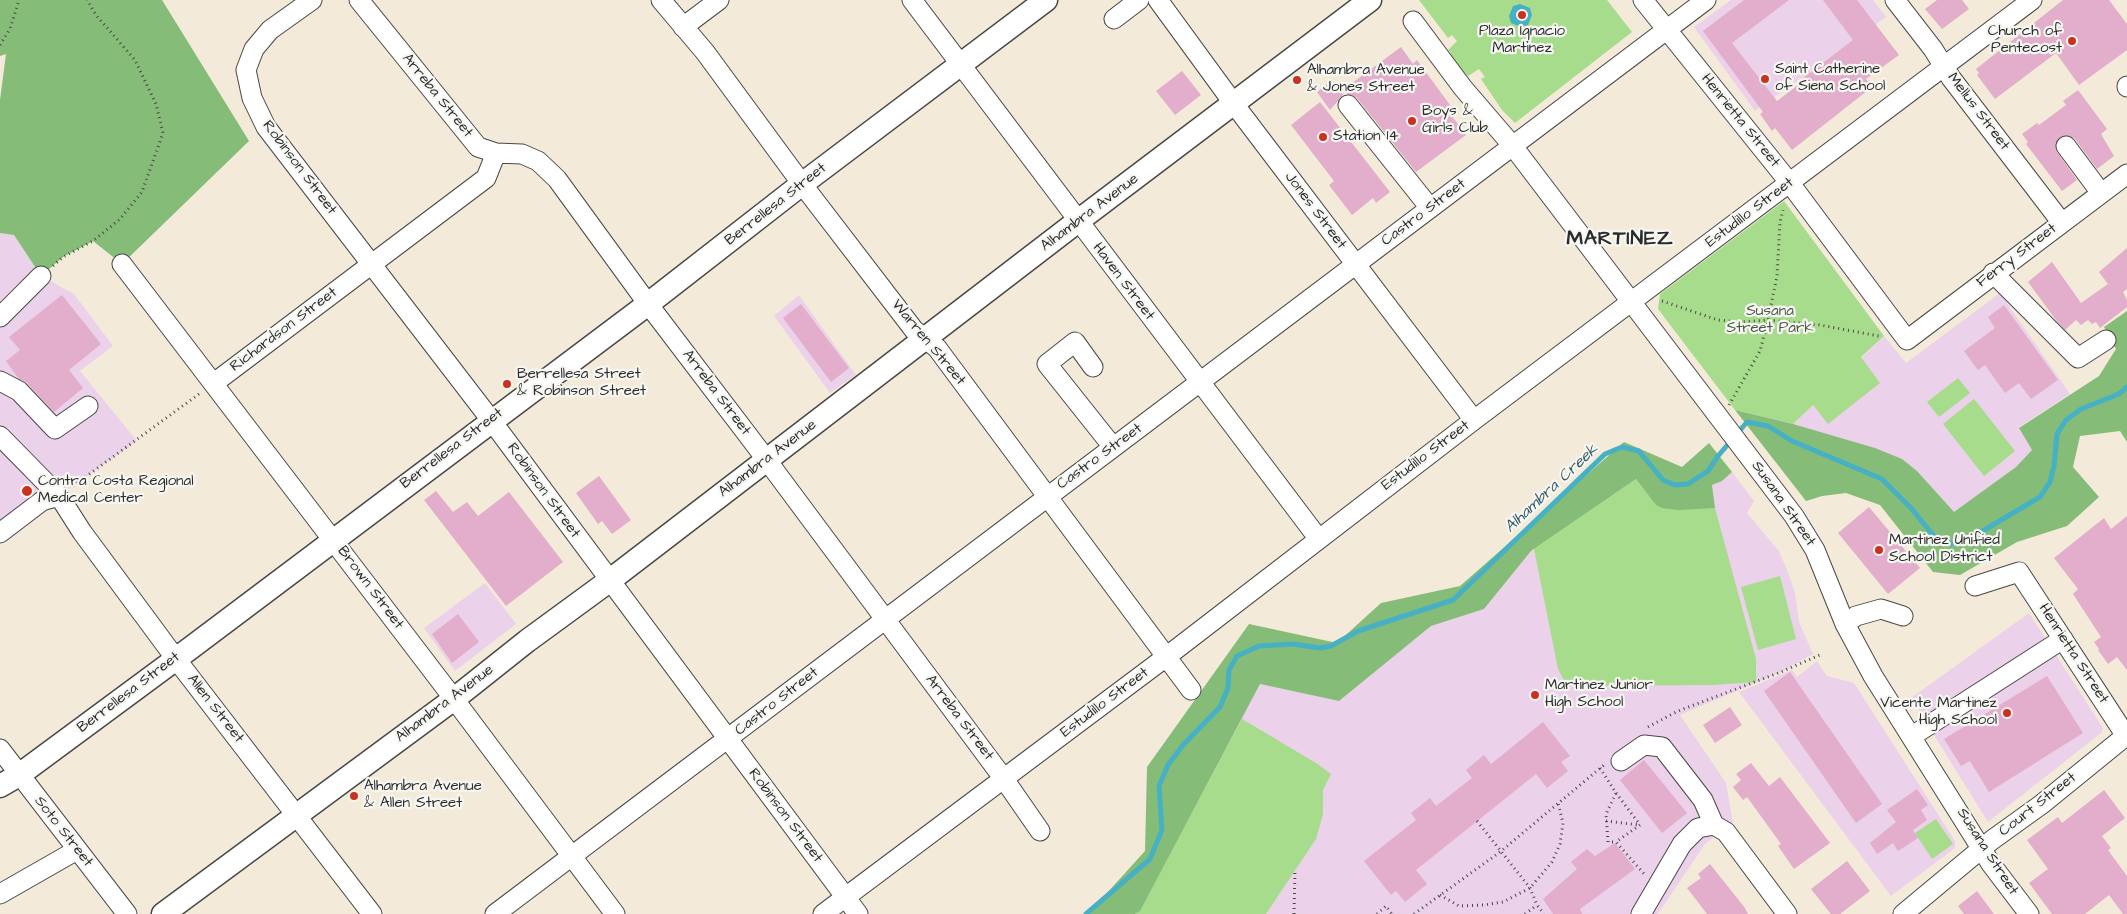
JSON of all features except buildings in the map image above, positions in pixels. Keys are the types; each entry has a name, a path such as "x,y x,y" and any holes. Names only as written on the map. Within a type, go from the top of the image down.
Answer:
{"main road":[{"name":"Berrellesa Street","path":"0,786 19,775 648,304 802,184 1046,0"},
{"name":"Alhambra Avenue","path":"163,914 610,581 766,459 1370,0"}],"street":[{"name":"Robinson Street","path":"312,0 270,30 254,48 246,70 252,98 266,126 491,420 858,914"},
{"name":"Arreba Street","path":"359,0 478,147 496,152 522,154 538,161 557,180 1004,779 1040,831"},
{"name":"Warren Street","path":"661,0 705,52 802,184 914,330 937,348 1191,690"},
{"path":"683,27 719,0"},
{"name":"Haven Street","path":"912,0 1318,538"},
{"path":"1114,19 1139,0"},
{"name":"Jones Street","path":"1158,0 1234,104 1474,420"},
{"name":"Henrietta Street","path":"1643,0 1789,182 1907,340"},
{"name":"Castro Street","path":"495,914 1706,0"},
{"name":"Mellus Street","path":"1895,0 1944,66 1950,78 2062,222"},
{"name":"Estudillo Street","path":"823,914 1166,657 1318,538 2032,0"},
{"name":"Susana Street","path":"1413,21 1463,88 1512,145 1632,303 1725,413 1739,444 1794,516 1815,550 1845,624 1874,676 1995,870 2029,914"},
{"path":"1348,105 1430,208"},
{"path":"2066,146 2101,193"},
{"name":"Richardson Street","path":"214,383 486,178 496,152"},
{"name":"Ferry Street","path":"1907,340 1993,273 2127,174"},
{"name":"Brown Street","path":"122,264 454,699 615,914"},
{"path":"1993,273 2078,358 2106,340"},
{"path":"0,316 41,276"},
{"path":"1093,367 1075,342 1047,364 1113,447"},
{"path":"0,381 19,391 55,428 88,406"},
{"name":"Allen Street","path":"0,436 59,496 82,532 176,658 372,914"},
{"path":"0,533 42,501 59,496"},
{"name":"Henrietta Street","path":"1976,586 2019,572 2126,735"},
{"path":"1845,624 1856,616 1881,610 1903,616"},
{"path":"1912,736 2063,639"},
{"name":"Court Street","path":"1903,914 2126,735"},
{"path":"1621,761 1644,745 1662,747 1703,800 1714,825 1726,832 1787,914"},
{"name":"Soto Street","path":"0,749 127,914"},
{"path":"1641,914 1682,844 1698,828 1714,825"},
{"path":"0,894 77,850"}],"path":[{"path":"0,45 10,29 19,0"},
{"path":"41,276 63,257 94,241 120,219 142,192 163,133 156,104 135,60 96,15 87,0"},
{"path":"1725,413 1760,351 1777,276 1780,222 1784,204"},
{"path":"1657,301 1664,301 1718,320 1742,322 1768,320 1820,324 1879,336 1885,332"},
{"path":"59,496 137,441 214,383"},
{"path":"1600,768 1640,825"},
{"path":"1616,793 1606,814 1608,842 1616,842 1640,825"},
{"path":"1440,895 1459,906 1484,905 1503,902 1530,888 1552,862 1560,844 1564,823 1558,803"},
{"path":"1477,821 1530,888 1537,905 1544,914"},
{"path":"1606,821 1640,825"},
{"path":"1616,842 1647,877"},
{"path":"1294,914 1296,870"},
{"path":"1526,914 1537,905"},
{"path":"1377,914 1386,906 1392,914"}],"shaded area":[{"name":"Saint Catherine of Siena School","path":"1731,0 1873,0 1886,17 1755,111 1694,27"},
{"path":"0,233 14,235 41,276 74,294 113,346 80,371 137,441 59,496 0,541"},
{"path":"2000,293 2070,394 2019,427 2032,450 2016,467 1954,513 1917,471 1793,424 1884,336 1906,363"},
{"path":"799,295 856,375 830,393 774,316"},
{"name":"Martinez Junior High School","path":"1732,472 1754,501 1747,513 1779,551 1795,593 1799,622 1813,654 1781,672 1680,715 1726,783 1733,823 1705,844 1658,914 1136,914 1140,910 1260,684 1339,701 1431,626 1484,609 1531,551 1715,508 1712,485 1722,481"},
{"path":"485,583 516,624 455,671 424,628"},
{"name":"Vicente Martinez High School","path":"2029,613 2103,728 2101,733 1988,822 1911,698"},
{"path":"1817,661 1827,676 1854,683 1955,841 1955,848 1891,896 1739,692 1792,670 1797,677"}],"green space":[{"path":"0,0 162,0 249,141 122,264 93,241 63,257 41,276 14,235 0,233 0,100 6,54 0,56"},
{"path":"1419,0 1607,0 1632,32 1515,123 1502,110 1481,79 1485,77 1479,69 1468,76 1465,73 1461,76 1446,57 1451,53 1448,50 1457,41 1452,35 1448,38"},
{"name":"Susana Street Park","path":"1784,201 1884,336 1861,357 1880,383 1828,424 1813,405 1793,424 1735,410 1658,309 1660,294"},
{"path":"2127,311 2127,442 2120,431 2080,436 2073,467 2099,497 2067,526 2017,542 1960,575 1933,572 1880,505 1846,493 1822,496 1806,501 1735,410 1793,424 1875,448 1902,459 1917,471 1954,512 2016,467 2032,450 2019,428 2099,376 2116,349 2104,327"},
{"path":"1958,378 1970,393 1939,417 1927,402"},
{"path":"1974,399 2015,451 1984,476 1943,424"},
{"path":"1624,442 1682,467 1709,443 1732,472 1722,481 1712,485 1715,508 1678,510 1662,508 1656,505 1636,479 1531,551 1484,609 1431,626 1339,701 1260,684 1140,911 1135,914 1088,914 1145,851 1147,767 1249,624 1337,643 1381,603 1460,586"},
{"path":"1636,479 1656,504 1715,508 1756,659 1756,682 1713,685 1567,686 1558,669 1534,549"},
{"path":"1780,576 1796,639 1758,650 1741,587"},
{"path":"1242,719 1331,774 1323,790 1323,814 1316,839 1266,914 1136,914 1140,910"},
{"path":"1936,819 1953,844 1932,859 1915,833"}],"water":[{"path":"1520,4 1530,8 1532,15 1528,25 1521,27 1511,23 1509,16 1513,6"}],"waterway":[{"name":"Alhambra Creek","path":"1086,914 1150,859 1162,830 1159,786 1168,765 1183,745 1220,707 1228,688 1229,670 1237,656 1259,646 1293,644 1320,648 1331,646 1358,631 1453,600 1605,454 1622,447 1639,451 1663,480 1675,485 1688,484 1708,471 1718,456 1747,422 1768,426 1792,441 1882,479 1911,508 1938,541 1948,544 1964,542 2040,497 2050,482 2054,466 2057,434 2066,420 2081,409 2119,394 2127,387"}],"place":[{"name":"Plaza Ignacio Martinez","path":"1522,15"},
{"name":"Church of Pentecost","path":"2072,41"},
{"name":"Saint Catherine of Siena School","path":"1765,79"},
{"name":"Alhambra Avenue & Jones Street","path":"1297,80"},
{"name":"Boys & Girls Club","path":"1412,121"},
{"name":"Station 14","path":"1323,137"},
{"name":"Berrellesa Street & Robinson Street","path":"507,384"},
{"name":"Contra Costa Regional Medical Center","path":"27,491"},
{"name":"Martinez Unified School District","path":"1879,550"},
{"name":"Martinez Junior High School","path":"1535,695"},
{"name":"Vicente Martinez High School","path":"2007,713"},
{"name":"Alhambra Avenue & Allen Street","path":"354,796"}],"district":[{"name":"MARTINEZ","path":"1620,240"}]}
